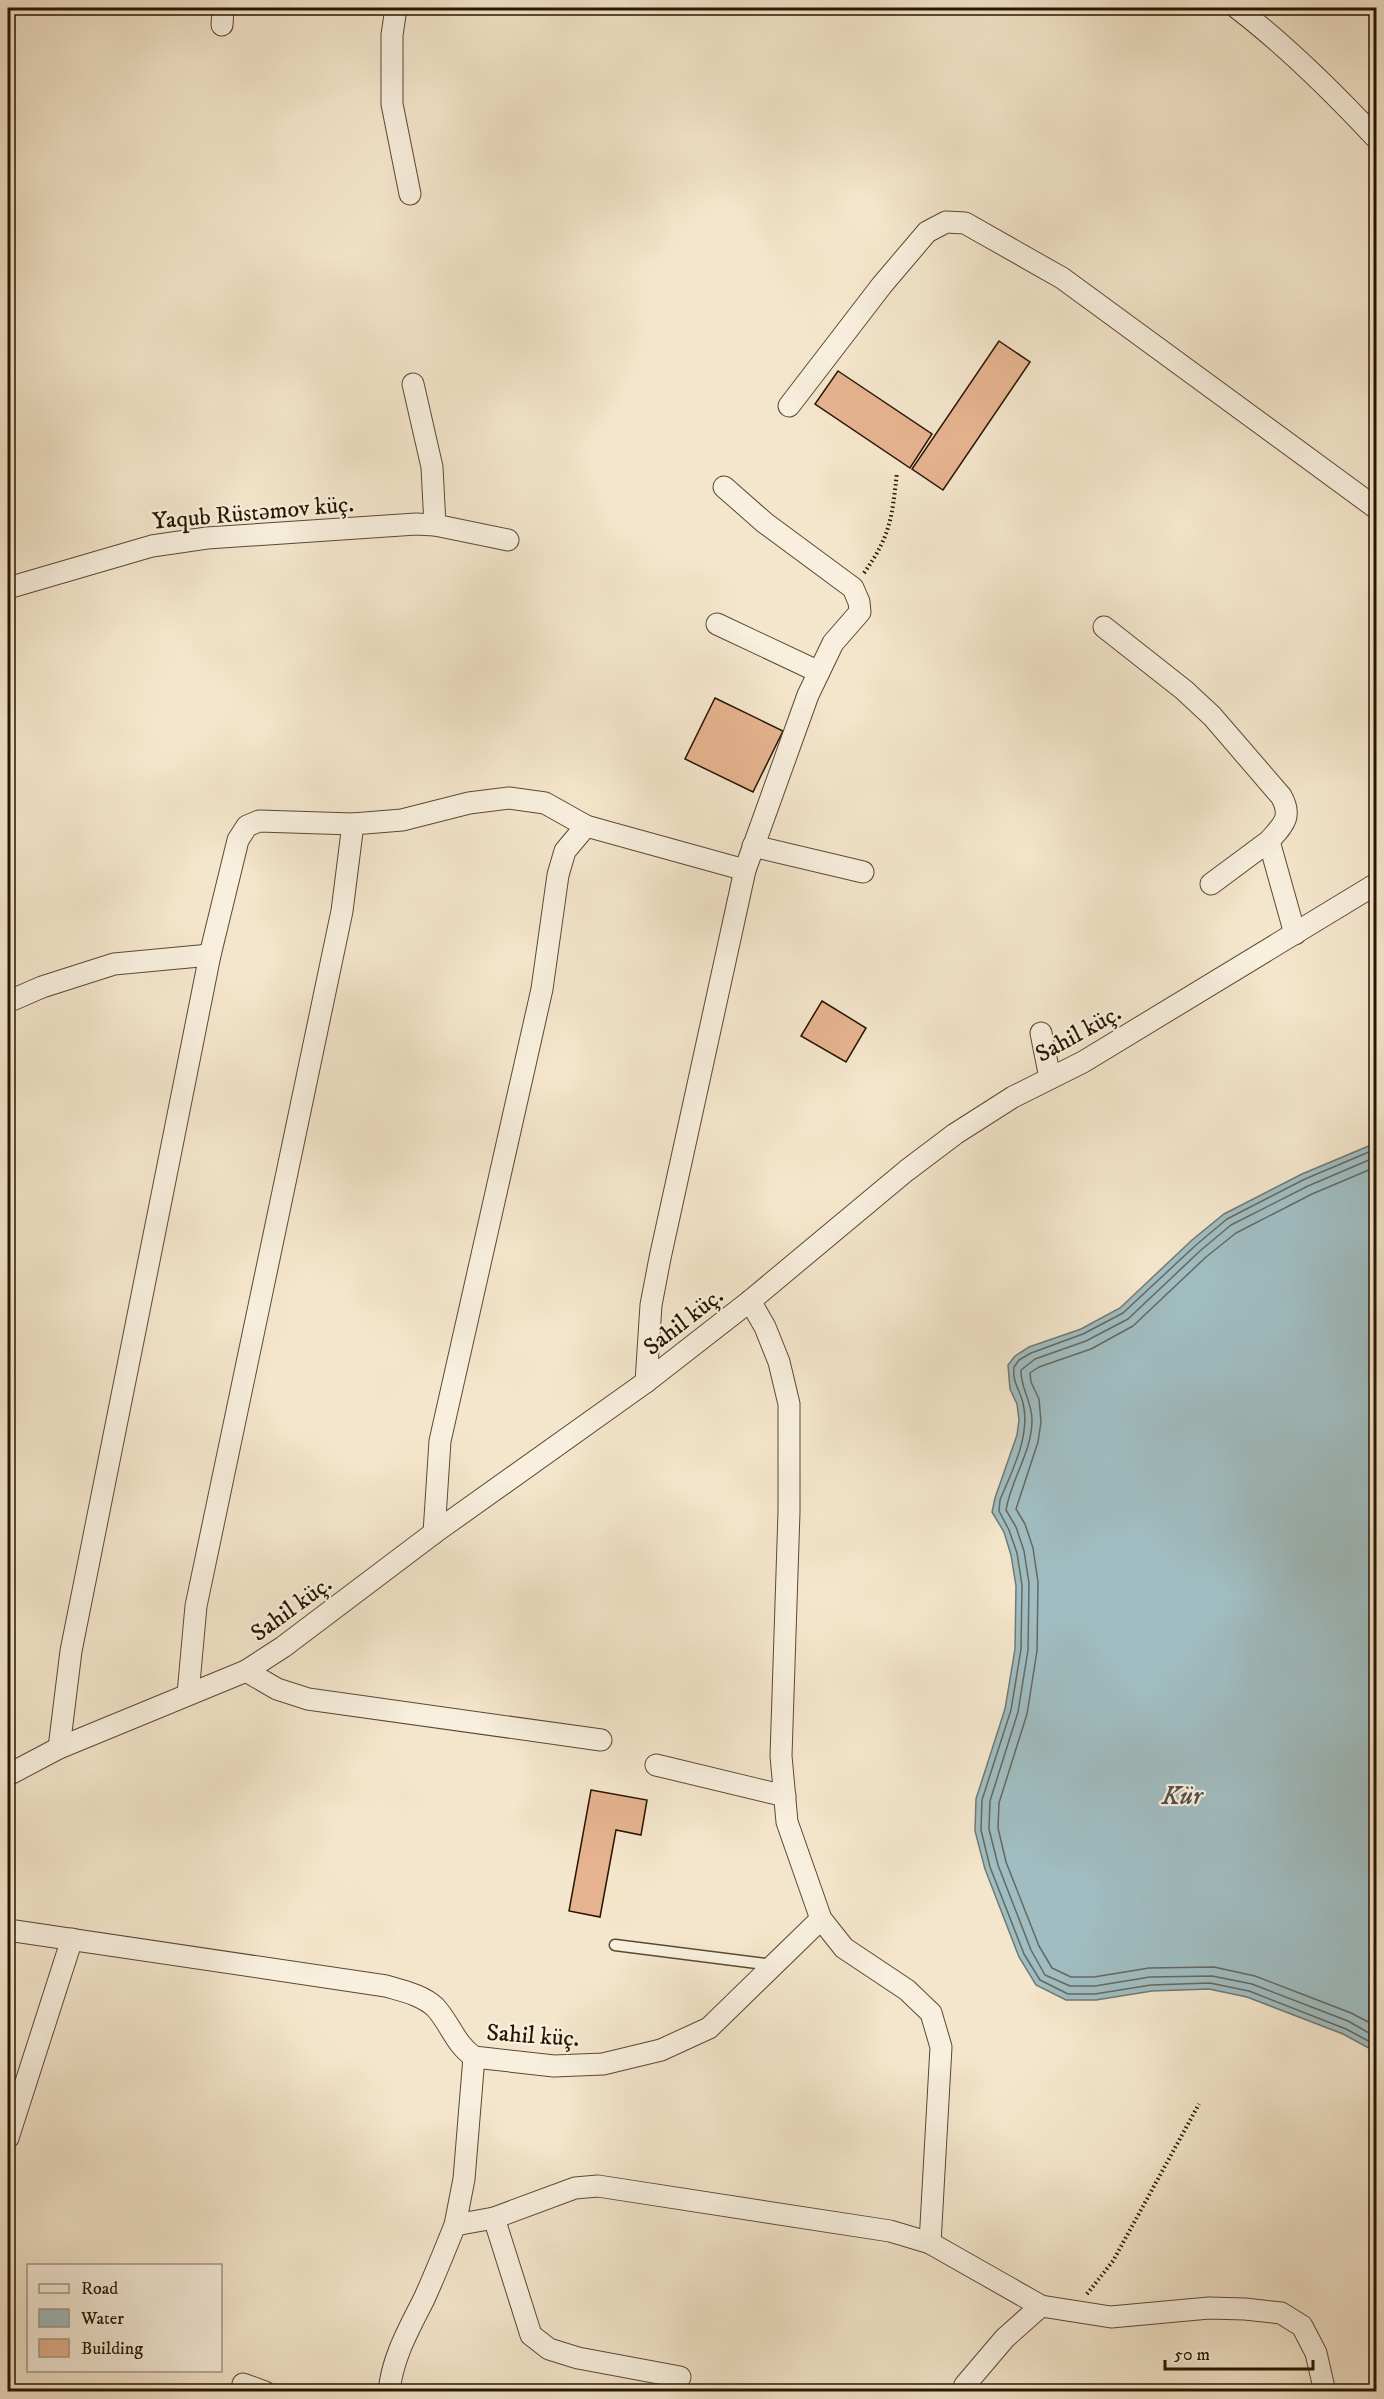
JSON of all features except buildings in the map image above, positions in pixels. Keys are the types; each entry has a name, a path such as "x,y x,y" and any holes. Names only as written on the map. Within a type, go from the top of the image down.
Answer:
{"street":[{"path":"396,8 392,35 392,104 410,194"},
{"path":"1238,8 1292,53 1377,138"},
{"path":"789,406 882,285 927,232 946,222 965,223 1062,278 1377,508"},
{"path":"413,384 432,467 435,525"},
{"path":"646,1382 651,1305 660,1258 745,870 808,695 833,643 860,612 859,602 853,588 765,523 724,487"},
{"name":"Yaqub Rüstəmov küç.","path":"8,588 152,546 207,537 416,524 435,525 508,540"},
{"path":"717,624 819,672"},
{"path":"1104,627 1184,690 1212,716 1281,796 1287,807 1286,822 1269,841 1211,884"},
{"path":"59,1748 71,1651 210,955 238,840 247,826 259,821 353,824 402,820 469,803 509,798 545,803 586,826 745,870"},
{"path":"188,1694 196,1606 342,911 353,824"},
{"path":"434,1533 440,1441 542,989 558,875 565,851 586,826"},
{"path":"1269,841 1295,934"},
{"path":"753,846 863,872"},
{"name":"Sahil küç.","path":"8,1775 59,1748 246,1671 283,1647 434,1533 646,1382 750,1301 906,1171 956,1134 1013,1097 1083,1062 1377,884"},
{"path":"8,1000 114,964 210,955"},
{"path":"1041,1033 1050,1078"},
{"path":"750,1301 765,1327 779,1362 789,1404 789,1512 781,1756 787,1822 821,1919 844,1948 907,1990 931,2013 941,2047 930,2243"},
{"path":"246,1671 277,1689 308,1698 601,1740"},
{"path":"656,1765 785,1796"},
{"name":"Sahil küç.","path":"8,1930 386,1986 415,1995 435,2008 462,2049 474,2056 564,2066 603,2064 661,2050 709,2028 821,1919"},
{"path":"8,2138 72,1939"},
{"path":"389,2391 390,2379 405,2334 424,2298 456,2225 464,2179 474,2056"},
{"path":"456,2225 494,2218 575,2188 597,2186 890,2231 930,2243 1041,2306 1111,2317 1218,2308 1281,2313 1302,2326 1316,2353 1325,2391"},
{"path":"494,2218 531,2335 549,2349 578,2358 680,2377"},
{"path":"962,2391 1005,2338 1041,2306"},
{"path":"243,2384 265,2391"}],"lane":[{"path":"615,1945 774,1965"}],"path":[{"path":"853,588 878,552 887,534 893,512 897,472"},
{"path":"1071,2312 1113,2261 1199,2104"}],"water":[{"name":"Kür","path":"1376,1143 1376,2052 1343,2034 1247,1997 1209,1989 1152,1991 1096,2000 1066,2000 1036,1985 1019,1957 985,1869 975,1831 976,1799 1005,1709 1015,1649 1016,1586 1011,1555 1004,1532 992,1512 1017,1435 1019,1420 1017,1404 1010,1389 1008,1365 1015,1356 1029,1347 1081,1329 1120,1308 1192,1240 1224,1214 1302,1174"}]}
